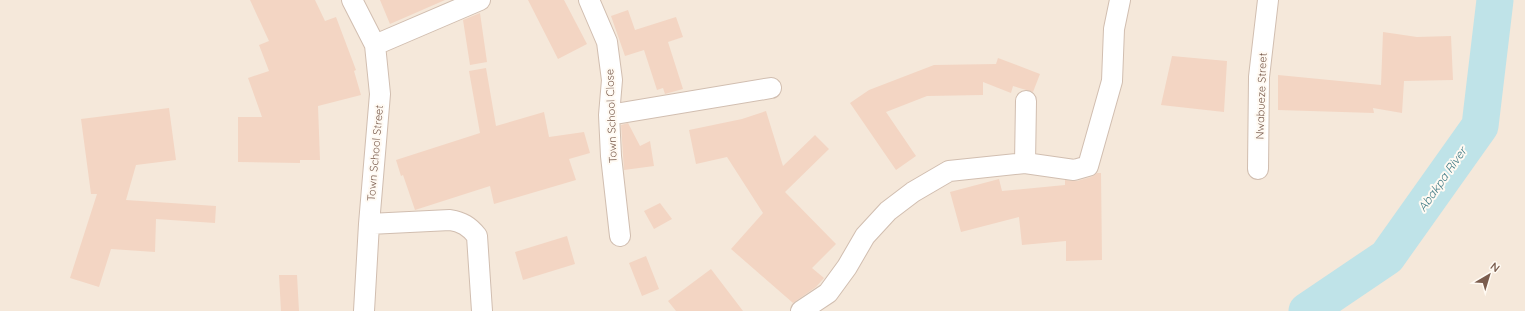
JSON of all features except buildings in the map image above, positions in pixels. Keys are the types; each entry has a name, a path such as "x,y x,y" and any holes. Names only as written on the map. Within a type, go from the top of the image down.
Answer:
{"street":[{"name":"Town School Street","path":"352,0 375,45 380,94 369,224 364,311"},
{"path":"375,45 480,0"},
{"name":"Town School Close","path":"589,0 607,42 612,80 609,115 611,156 620,236"},
{"path":"801,311 828,293 847,267 865,236 888,210 913,192 949,171 1024,163 1074,170 1088,166 1112,81 1114,29 1120,0"},
{"name":"Nwabueze Street","path":"1258,169 1259,77 1268,0"},
{"path":"609,115 772,88"},
{"path":"1024,163 1026,101"},
{"path":"369,224 450,220 461,222 471,228 476,236 482,311"}],"shaded area":[{"path":"0,0 1525,0 1525,311 0,311"}],"waterway":[{"name":"Abakpa River","path":"1307,311 1387,257 1480,126 1495,0"}]}
